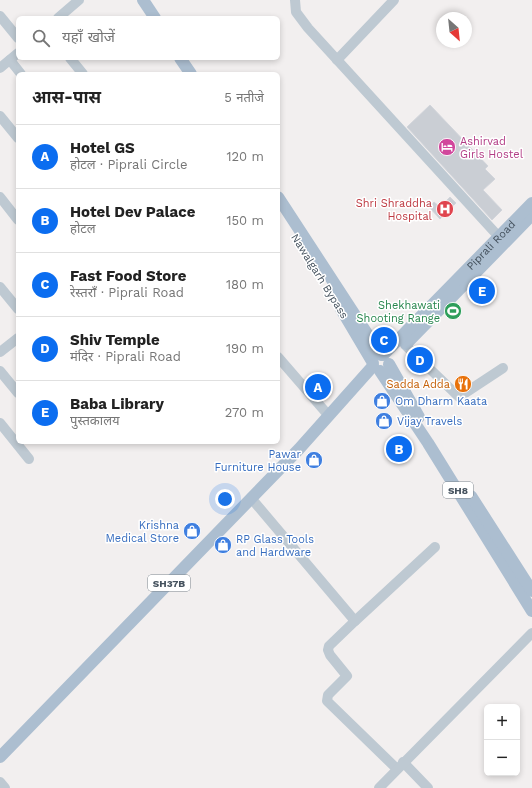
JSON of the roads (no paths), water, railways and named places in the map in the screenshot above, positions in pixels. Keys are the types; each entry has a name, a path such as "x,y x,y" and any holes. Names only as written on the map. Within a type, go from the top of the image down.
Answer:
{"main road":[{"path":"143,0 154,16"},
{"path":"152,0 163,16"},
{"path":"181,60 190,72"},
{"path":"190,60 199,72"},
{"name":"Nawalgarh Bypass","path":"280,200 341,302"},
{"name":"Piprali Road","path":"381,363 532,203"},
{"name":"Nawalgarh Bypass","path":"280,212 381,363"},
{"path":"381,363 405,345 532,215"},
{"name":"SH37B","path":"0,757 333,413 343,399 381,363"},
{"name":"SH8","path":"381,363 431,441 532,591"},
{"name":"SH8","path":"431,441 532,611"}],"street":[{"path":"60,16 79,0"},
{"path":"295,0 296,12 299,18 499,237"},
{"path":"336,60 394,0"},
{"path":"0,16 16,36"},
{"path":"0,68 14,56 20,72"},
{"path":"72,60 81,72"},
{"path":"0,116 16,136"},
{"path":"0,197 16,217"},
{"path":"0,287 16,307"},
{"path":"0,352 16,340"},
{"path":"405,345 459,397 504,368"},
{"path":"280,359 333,413"},
{"path":"0,371 16,391"},
{"path":"0,423 16,443"},
{"path":"17,444 29,459"},
{"path":"251,498 355,621"},
{"path":"428,788 400,766 326,701 328,695 347,676 330,655 328,650 329,646 435,547"},
{"path":"379,788 532,633"},
{"path":"0,782 5,788"}],"place":[{"name":"Ashirvad Girls Hostel","path":"447,147"},
{"name":"Shri Shraddha Hospital","path":"445,209"},
{"name":"Baba Library","path":"482,291"},
{"name":"Shekhawati Shooting Range","path":"453,311"},
{"name":"Fast Food Store","path":"384,340"},
{"name":"Shiv Temple","path":"420,360"},
{"name":"Sadda Adda","path":"463,384"},
{"name":"Hotel GS","path":"318,387"},
{"name":"Om Dharm Kaata","path":"382,401"},
{"name":"Vijay Travels","path":"384,421"},
{"name":"Hotel Dev Palace","path":"399,449"},
{"name":"Pawar Furniture House","path":"314,460"},
{"name":"Krishna Medical Store","path":"192,531"},
{"name":"RP Glass Tools and Hardware","path":"223,545"}]}
